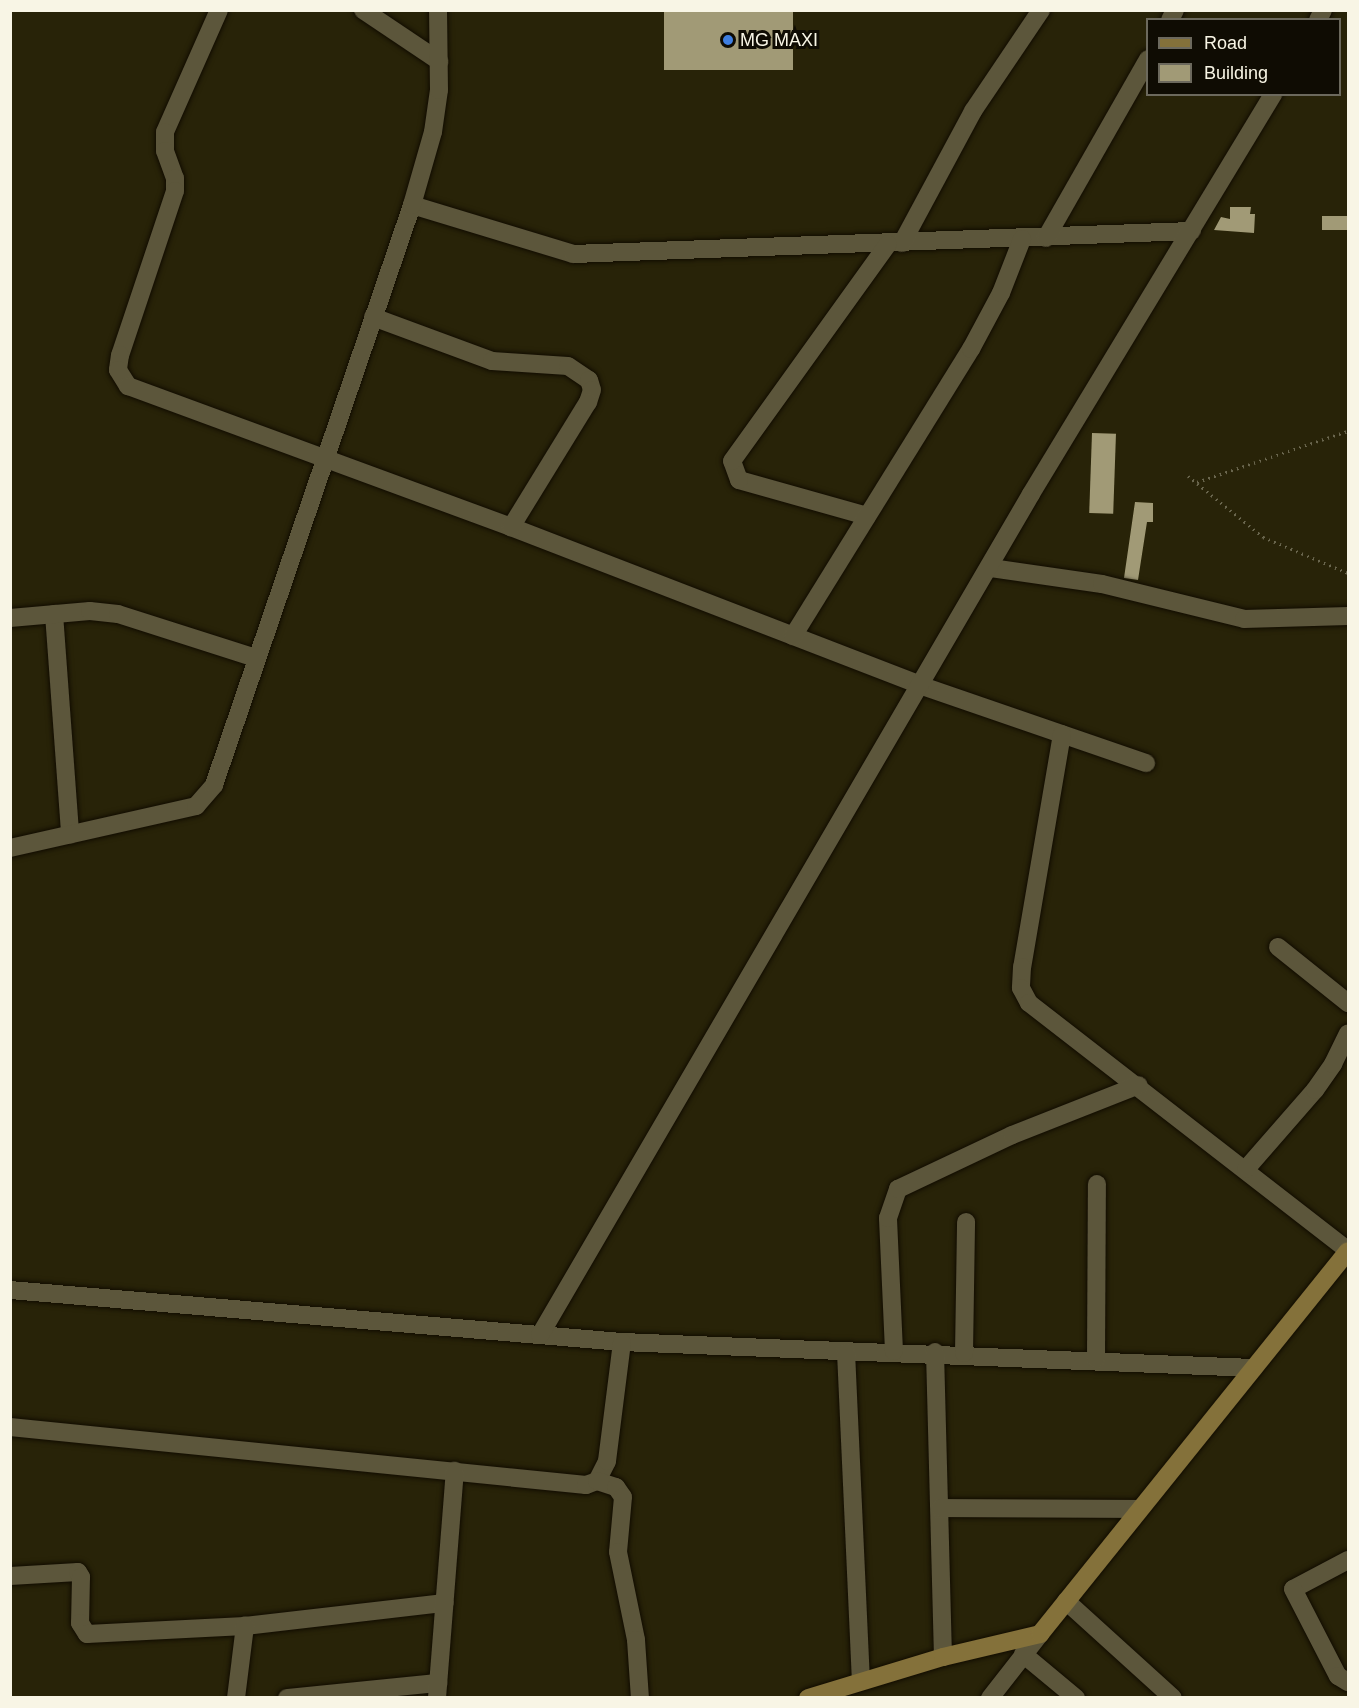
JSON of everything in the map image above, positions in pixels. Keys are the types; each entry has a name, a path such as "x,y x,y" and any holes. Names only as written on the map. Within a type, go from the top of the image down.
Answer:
{"street":[{"path":"219,10 165,132 165,151 175,178 176,191 120,355 118,370 128,386 144,395 323,461 511,527 922,686 1146,763"},
{"path":"363,10 439,61"},
{"path":"13,849 182,810 207,797 412,205 433,132 439,61 438,10"},
{"path":"867,516 739,480 732,461 895,243 973,111 1041,10"},
{"path":"1046,238 1146,63"},
{"path":"540,1335 922,686 1122,340 1192,231 1272,96"},
{"path":"412,205 573,254 1192,231"},
{"path":"793,636 970,349 1001,293 1022,239"},
{"path":"373,317 492,361 568,366 590,380 592,390 588,402 511,527"},
{"path":"991,568 1102,584 1244,619 1348,616"},
{"path":"10,618 90,611 118,614 256,658"},
{"path":"54,614 70,834"},
{"path":"990,1698 1066,1600 1348,1251 1139,1085 1043,1016 1021,988 1022,967 1062,734"},
{"path":"1278,947 1348,1003"},
{"path":"1246,1169 1315,1090 1333,1064 1348,1033"},
{"path":"894,1351 888,1218 898,1189 1012,1136 1139,1085"},
{"path":"1096,1359 1097,1184"},
{"path":"964,1353 966,1222"},
{"path":"10,1290 622,1341 846,1352 964,1353 1253,1368"},
{"path":"597,1480 607,1461 622,1341"},
{"path":"846,1352 861,1680"},
{"path":"935,1352 943,1657"},
{"path":"10,1427 455,1471 572,1485 597,1480 616,1487 623,1497 618,1552 636,1640 640,1698"},
{"path":"287,1698 438,1690 455,1471"},
{"path":"940,1508 1140,1509"},
{"path":"1348,1560 1293,1589 1338,1676 1348,1682"},
{"path":"10,1576 78,1572 81,1577 80,1623 87,1634 245,1626 445,1604"},
{"path":"1066,1600 1173,1698"},
{"path":"236,1698 245,1626"},
{"path":"808,1698 861,1680 943,1657 1040,1634"},
{"path":"1023,1654 1076,1698"}],"path":[{"path":"1197,482 1348,431"},
{"path":"1188,476 1197,482 1203,491 1263,537 1348,573"}],"building":[{"name":"MG MAXI","path":"664,10 793,10 793,70 664,70"},
{"path":"1230,207 1251,207 1250,214 1255,214 1254,233 1214,230 1221,217 1230,219"},
{"path":"1322,216 1348,216 1348,230 1322,230"},
{"path":"1092,433 1116,434 1113,514 1089,513"},
{"path":"1135,502 1153,503 1153,522 1147,522 1138,580 1124,578"}],"place":[{"name":"MG MAXI","path":"728,40"}]}
